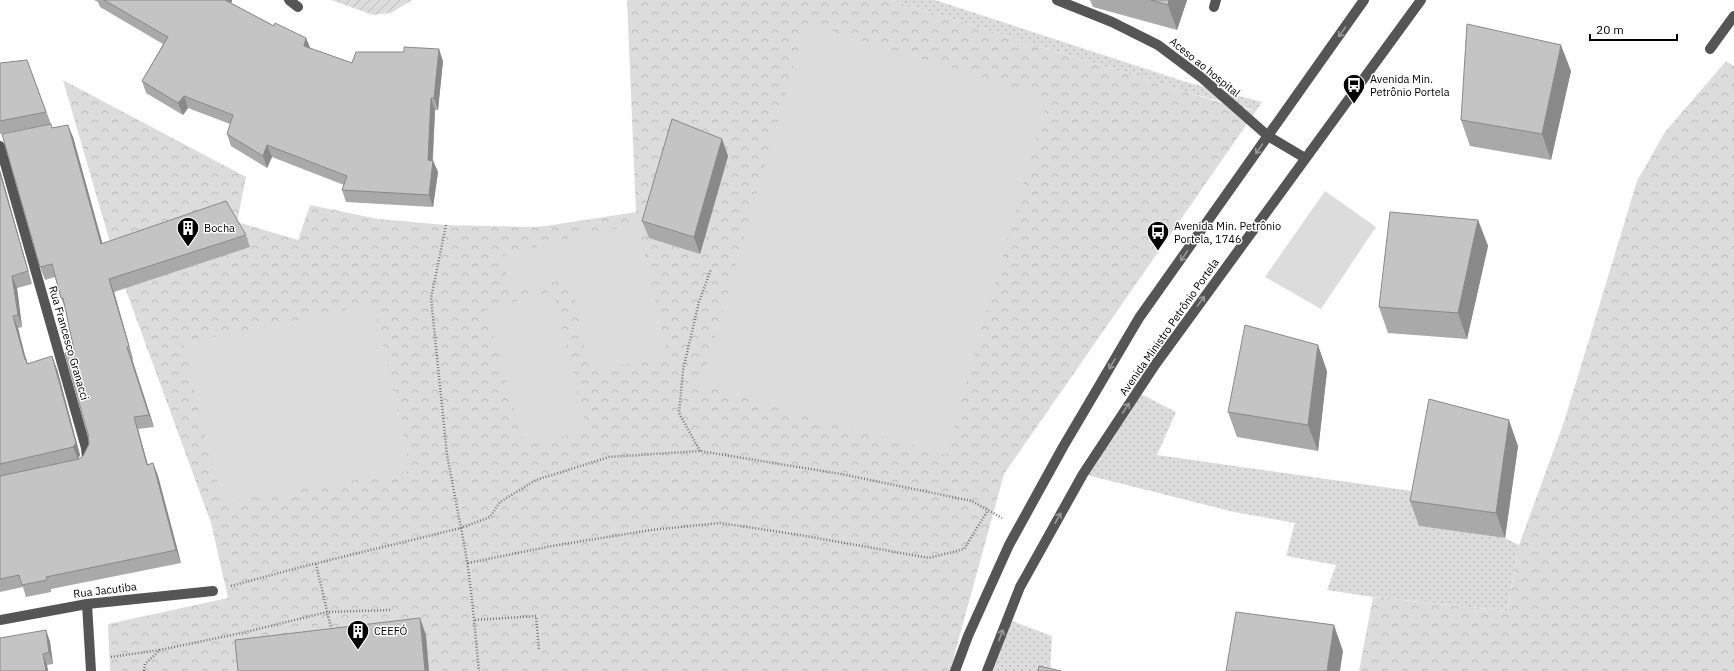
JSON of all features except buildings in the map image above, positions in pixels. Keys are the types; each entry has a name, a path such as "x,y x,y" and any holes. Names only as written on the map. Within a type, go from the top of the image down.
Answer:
{"street":[{"path":"288,0 298,7"},
{"name":"Aceso ao hospital","path":"1058,0 1112,22 1158,45 1202,78 1268,136 1306,158"},
{"path":"955,671 971,629 1018,527 1139,318 1364,0"},
{"name":"Avenida Ministro Petrônio Portela","path":"987,671 1020,587 1083,474 1155,365 1421,0"},
{"path":"1710,49 1734,16"},
{"name":"Rua Francesco Granacci","path":"2,142 86,448 87,457 85,463 75,466"},
{"name":"Rua Jacutiba","path":"0,620 87,604 213,591"},
{"path":"87,604 91,671"}],"path":[{"path":"446,225 431,298 447,455 468,563 479,671"},
{"path":"700,451 679,413 683,370 699,302 711,269"},
{"path":"213,591 461,528 490,517 500,502 536,480 609,457 700,451 841,474 972,501 1018,527"},
{"path":"468,563 552,546 651,530 720,523 800,535 929,558 964,549 988,510"},
{"path":"316,564 333,639"},
{"path":"110,657 160,650 246,632 327,612 390,610"},
{"path":"475,620 536,616 539,650"},
{"path":"144,671 145,664 160,650"}],"green space":[{"path":"331,0 412,0 391,13 373,15"},
{"path":"627,0 891,0 1235,107 1256,111 1004,474 950,671 110,671 108,624 228,598 211,523 116,263 63,80 246,177 237,222 298,240 310,205 378,219 446,225 546,226 636,212"},
{"path":"891,0 935,0 1186,82 1262,102 1256,111 1183,91"},
{"path":"806,23 1048,98 946,455 701,385"},
{"path":"1726,61 1734,66 1734,671 1359,671 1373,597 1507,611 1519,545 1564,422 1637,181 1665,132"},
{"path":"1325,191 1376,227 1321,309 1265,277"},
{"path":"638,224 668,355 590,372 570,278 511,293 502,256 561,240"},
{"path":"553,291 587,430 525,446 486,310"},
{"path":"374,304 411,471 222,503 183,343"},
{"path":"1137,392 1176,412 1157,455 1426,493 1419,526 1505,538 1519,545 1507,611 1373,597 1327,590 1336,565 1286,556 1295,523 1234,512 1083,474"},
{"path":"1007,619 1052,636 1050,671 987,671"}],"place":[{"name":"Avenida Min. Petrônio Portela","path":"1354,104"},
{"name":"Bocha","path":"188,248"},
{"name":"Avenida Min. Petrônio Portela, 1746","path":"1158,252"},
{"name":"CEEFÓ","path":"358,650"}]}
